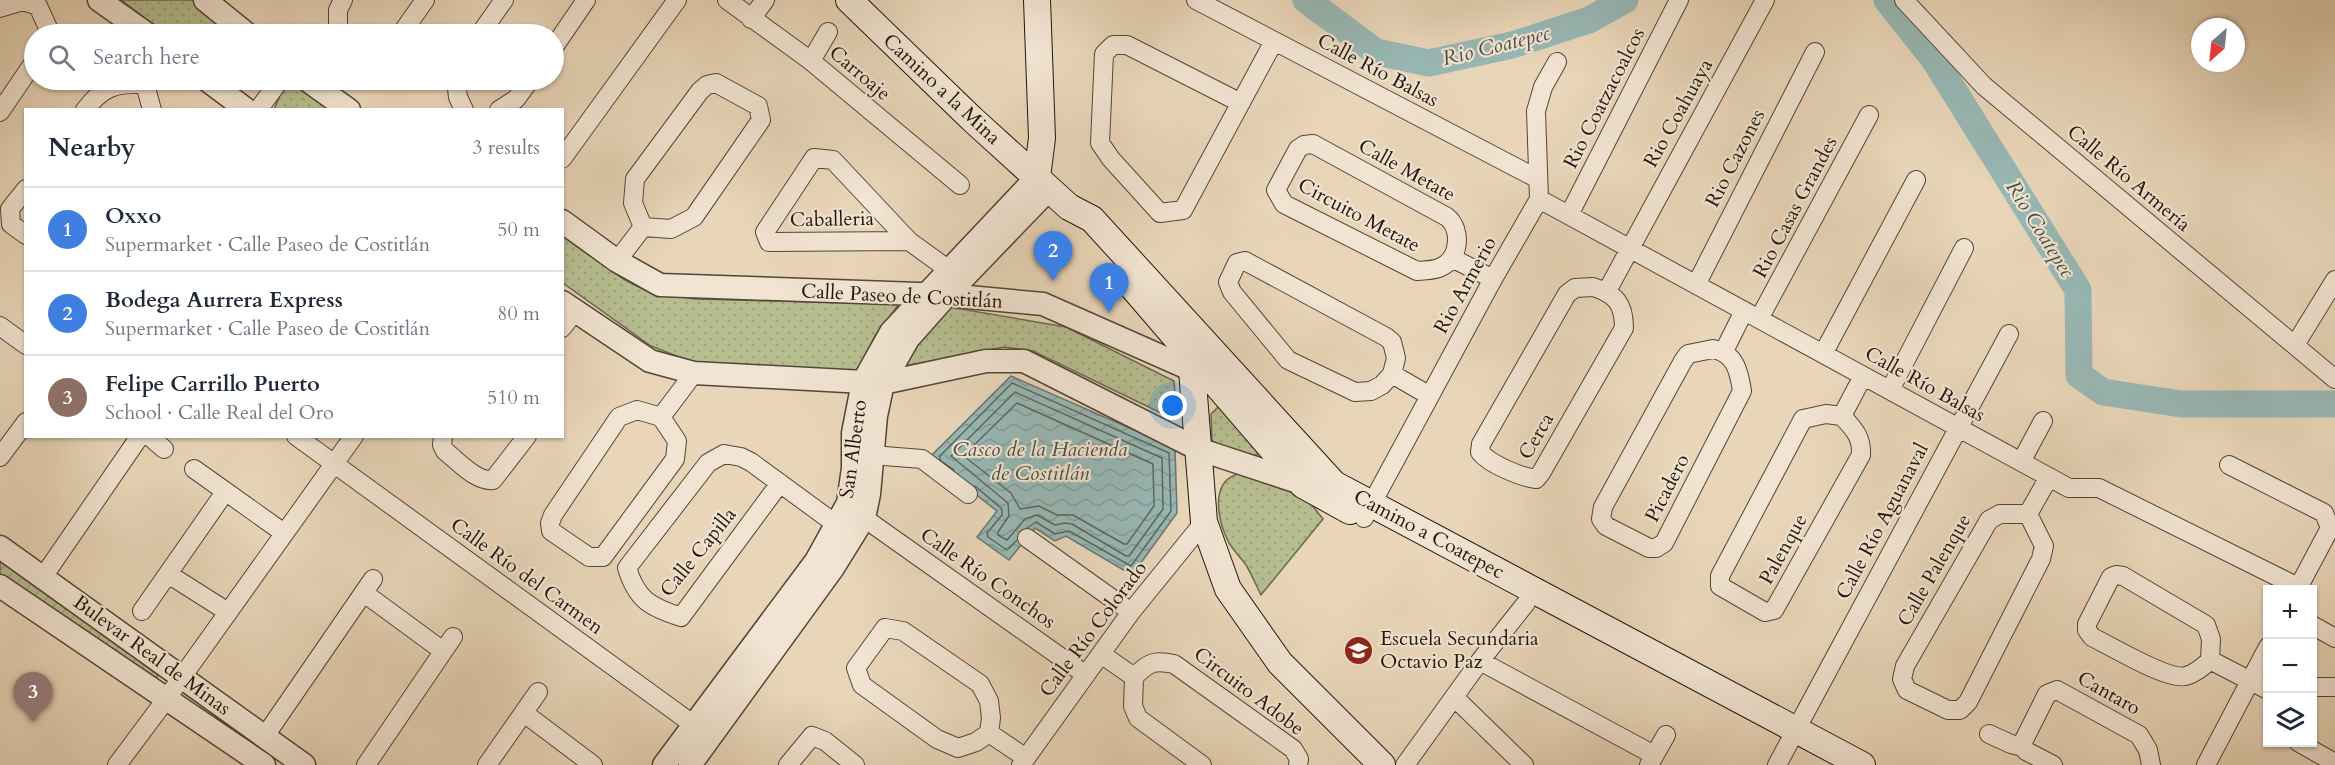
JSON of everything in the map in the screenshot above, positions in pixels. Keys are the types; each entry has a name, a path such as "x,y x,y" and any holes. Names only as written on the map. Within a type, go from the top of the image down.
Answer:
{"main road":[{"name":"Camino a la Mina","path":"849,0 1043,183"},
{"path":"1037,0 1043,183"},
{"name":"Camino a Coatepec","path":"1043,183 1069,207 1080,226 1199,360 1303,485 1368,511 1792,736 1831,765"},
{"path":"1199,360 1198,449 1204,522 1228,588 1280,663 1382,765"},
{"name":"Camino a Coatepec","path":"1199,360 1244,384 1334,484 1368,511 1526,603 1792,736 1862,765"}],"street":[{"path":"99,0 133,24"},
{"path":"338,24 338,10 343,0"},
{"path":"408,24 425,0"},
{"path":"487,24 504,0"},
{"path":"564,156 677,0"},
{"name":"Carroaje","path":"727,0 811,62 960,185"},
{"path":"751,19 765,0"},
{"name":"Calle Río Balsas","path":"1196,0 1539,179"},
{"name":"Rio Coatzacoalcos","path":"1569,215 1679,0"},
{"name":"Rio Coahuaya","path":"1629,249 1765,0"},
{"name":"Calle Río Armería","path":"1904,0 1984,86 2335,379"},
{"path":"0,8 23,1 40,3 47,24"},
{"path":"564,33 586,1"},
{"path":"210,2 235,24"},
{"path":"811,62 828,32"},
{"path":"1241,103 1127,45 1113,45 1104,54 1100,143 1111,159 1160,213 1183,210 1241,103 1274,41"},
{"name":"Rio Cazones","path":"1696,285 1815,52"},
{"name":"Rio Armerio","path":"1368,511 1493,279 1539,199 1536,111 1543,87 1557,62"},
{"path":"0,112 24,77"},
{"path":"716,83 758,106 761,120 694,217 671,229 643,227 633,203 634,179 700,92 707,85 716,83"},
{"path":"86,108 96,95 104,90"},
{"path":"148,90 152,108"},
{"path":"220,90 244,108"},
{"path":"259,108 273,90"},
{"path":"325,90 347,108"},
{"path":"457,90 463,108"},
{"path":"502,108 516,99 523,90"},
{"name":"Rio Casas Grandes","path":"1752,315 1869,115"},
{"name":"Calle Metate","path":"1278,197 1276,189 1298,149 1304,144 1313,144 1447,217 1453,222 1458,236 1452,258"},
{"name":"Caballeria","path":"909,241 769,242 765,232 814,158 832,160 909,241 949,270"},
{"path":"1824,354 1916,180"},
{"name":"San Alberto","path":"690,765 702,730 816,561 848,503 853,468 853,433 891,332 949,270 1043,183"},
{"name":"San Alberto","path":"664,765 702,730 833,568 864,518 869,494 876,416 873,383 908,339 1043,183"},
{"path":"24,192 10,209 11,224 24,234"},
{"name":"Circuito Metate","path":"1278,197 1284,204 1417,271 1440,268 1452,258"},
{"name":"Calle Río Balsas","path":"1539,199 2069,488 2099,488 2291,585"},
{"name":"Calle Paseo de Costitlán","path":"564,223 617,261 660,285 924,296 947,295 1042,304 1199,360 1244,384"},
{"path":"617,261 643,227"},
{"path":"1890,390 1964,248"},
{"path":"1607,291 1629,249"},
{"path":"1452,258 1493,279"},
{"path":"1245,261 1386,337 1392,342 1396,358 1392,374 1382,385 1371,391 1355,392 1288,360 1232,292 1228,282 1237,263 1245,261"},
{"path":"2295,345 2335,280"},
{"name":"Cerca","path":"1593,287 1607,291 1621,305 1624,328 1541,473 1536,479 1527,478 1485,458 1480,452 1481,444 1567,294 1575,288 1593,287"},
{"path":"567,314 650,361 694,373 873,383 986,361 1024,361 1198,449 1303,485 1334,484"},
{"path":"1724,351 1752,315"},
{"path":"0,326 24,344"},
{"name":"Calle Río Aguanaval","path":"1776,765 2009,334"},
{"name":"Picadero","path":"1701,350 1724,351 1735,363 1742,391 1664,543 1656,548 1649,548 1606,526 1601,519 1604,507 1683,361 1688,354 1701,350"},
{"path":"661,417 694,373"},
{"path":"1392,374 1430,396"},
{"path":"1842,416 1863,376"},
{"path":"637,410 661,417 676,441 675,459 603,557 590,557 551,531 550,523 553,515 619,417 637,410"},
{"name":"Palenque","path":"1826,414 1842,416 1856,430 1862,442 1861,455 1774,610 1765,612 1720,586 1720,576 1803,419 1826,414"},
{"path":"2021,462 2043,421"},
{"path":"2,450 24,424"},
{"path":"43,577 139,438"},
{"path":"151,438 164,449"},
{"name":"Calle Río del Carmen","path":"299,438 702,730"},
{"path":"117,765 353,438"},
{"path":"443,438 442,445 446,451 486,481 493,480 525,438"},
{"name":"Calle Capilla","path":"724,454 741,457 752,462 780,483 681,617 657,609 634,589 627,568 708,463 724,454"},
{"path":"872,454 922,459 968,494"},
{"path":"2229,465 2324,513 2330,528 2299,585"},
{"path":"194,469 284,533"},
{"path":"2028,514 2049,477"},
{"path":"780,483 837,525"},
{"path":"142,611 225,492"},
{"name":"Calle Palenque","path":"2000,514 2028,514 2044,546 2041,559 1968,702 1960,710 1948,710 1907,690 1902,679 1905,666 1989,520 2000,514"},
{"name":"Calle Río Conchos","path":"864,518 1086,675"},
{"name":"Calle Río Colorado","path":"1025,763 1131,612 1204,522"},
{"path":"1027,538 1131,612"},
{"name":"Bulevar Real de Minas","path":"0,547 304,765"},
{"path":"168,574 228,612"},
{"path":"2123,576 2206,625 2211,639 2210,660 2199,670 2185,676 2169,675 2092,636 2087,630 2087,624 2111,577 2123,576"},
{"name":"Bulevar Real de Minas","path":"0,586 264,765"},
{"path":"265,736 369,586 448,644 366,765"},
{"path":"1405,765 1479,661 1526,603"},
{"path":"2317,627 2335,638"},
{"path":"885,628 903,631 980,684 989,701 991,718 989,733 976,742 958,748 937,739 862,685 856,668 885,628"},
{"path":"1101,654 1134,677 1133,706 1138,718 1202,765"},
{"path":"2206,765 2263,657"},
{"path":"2210,660 2263,688"},
{"name":"Circuito Adobe","path":"1134,677 1157,661 1174,664 1293,749 1299,759 1298,765"},
{"path":"1479,661 1652,760 1666,735"},
{"path":"2317,687 2335,687"},
{"name":"Cantaro","path":"2023,747 2023,742 2047,694 2057,690 2139,735 2148,750 2151,765"},
{"path":"487,765 538,692"},
{"path":"1454,697 1524,765"},
{"path":"524,713 593,765"},
{"path":"989,733 1025,763"},
{"path":"1989,734 2023,747 2026,751 2053,765"},
{"path":"788,765 812,736 825,741 855,765"},
{"path":"2307,747 2335,763"}],"green space":[{"path":"121,0 197,0 222,24 153,24"},
{"path":"284,90 302,90 328,108 275,108"},
{"path":"564,238 625,280 649,292 695,299 899,304 875,336 857,372 692,362 651,346 564,284"},
{"path":"949,307 1066,327 1174,381 1176,407 1171,416 1161,413 1033,351 1004,347 899,367"},
{"path":"1218,407 1233,418 1261,454 1250,456 1212,441 1211,414"},
{"path":"1238,474 1285,489 1308,500 1323,519 1261,595 1246,565 1229,543 1219,514 1218,504 1223,485 1229,478"},
{"path":"0,558 160,671 156,679 0,578"}],"water":[{"name":"Casco de la Hacienda de Costitlán","path":"1011,376 1175,448 1177,513 1132,575 1066,536 1055,541 1035,528 1009,560 977,537 997,511 929,458"}],"waterway":[{"name":"Rio Coatepec","path":"1306,0 1376,52 1429,63 1512,45 1589,20 1625,0"},
{"name":"Rio Coatepec","path":"1887,0 1934,59 2078,290 2079,375 2103,392 2181,404 2335,404"}],"place":[{"name":"Bodega Aurrera Express","path":"1053,281"},
{"name":"Oxxo","path":"1109,313"},
{"name":"Escuela Secundaria Octavio Paz","path":"1359,650"},
{"name":"Felipe Carrillo Puerto","path":"33,722"}]}
